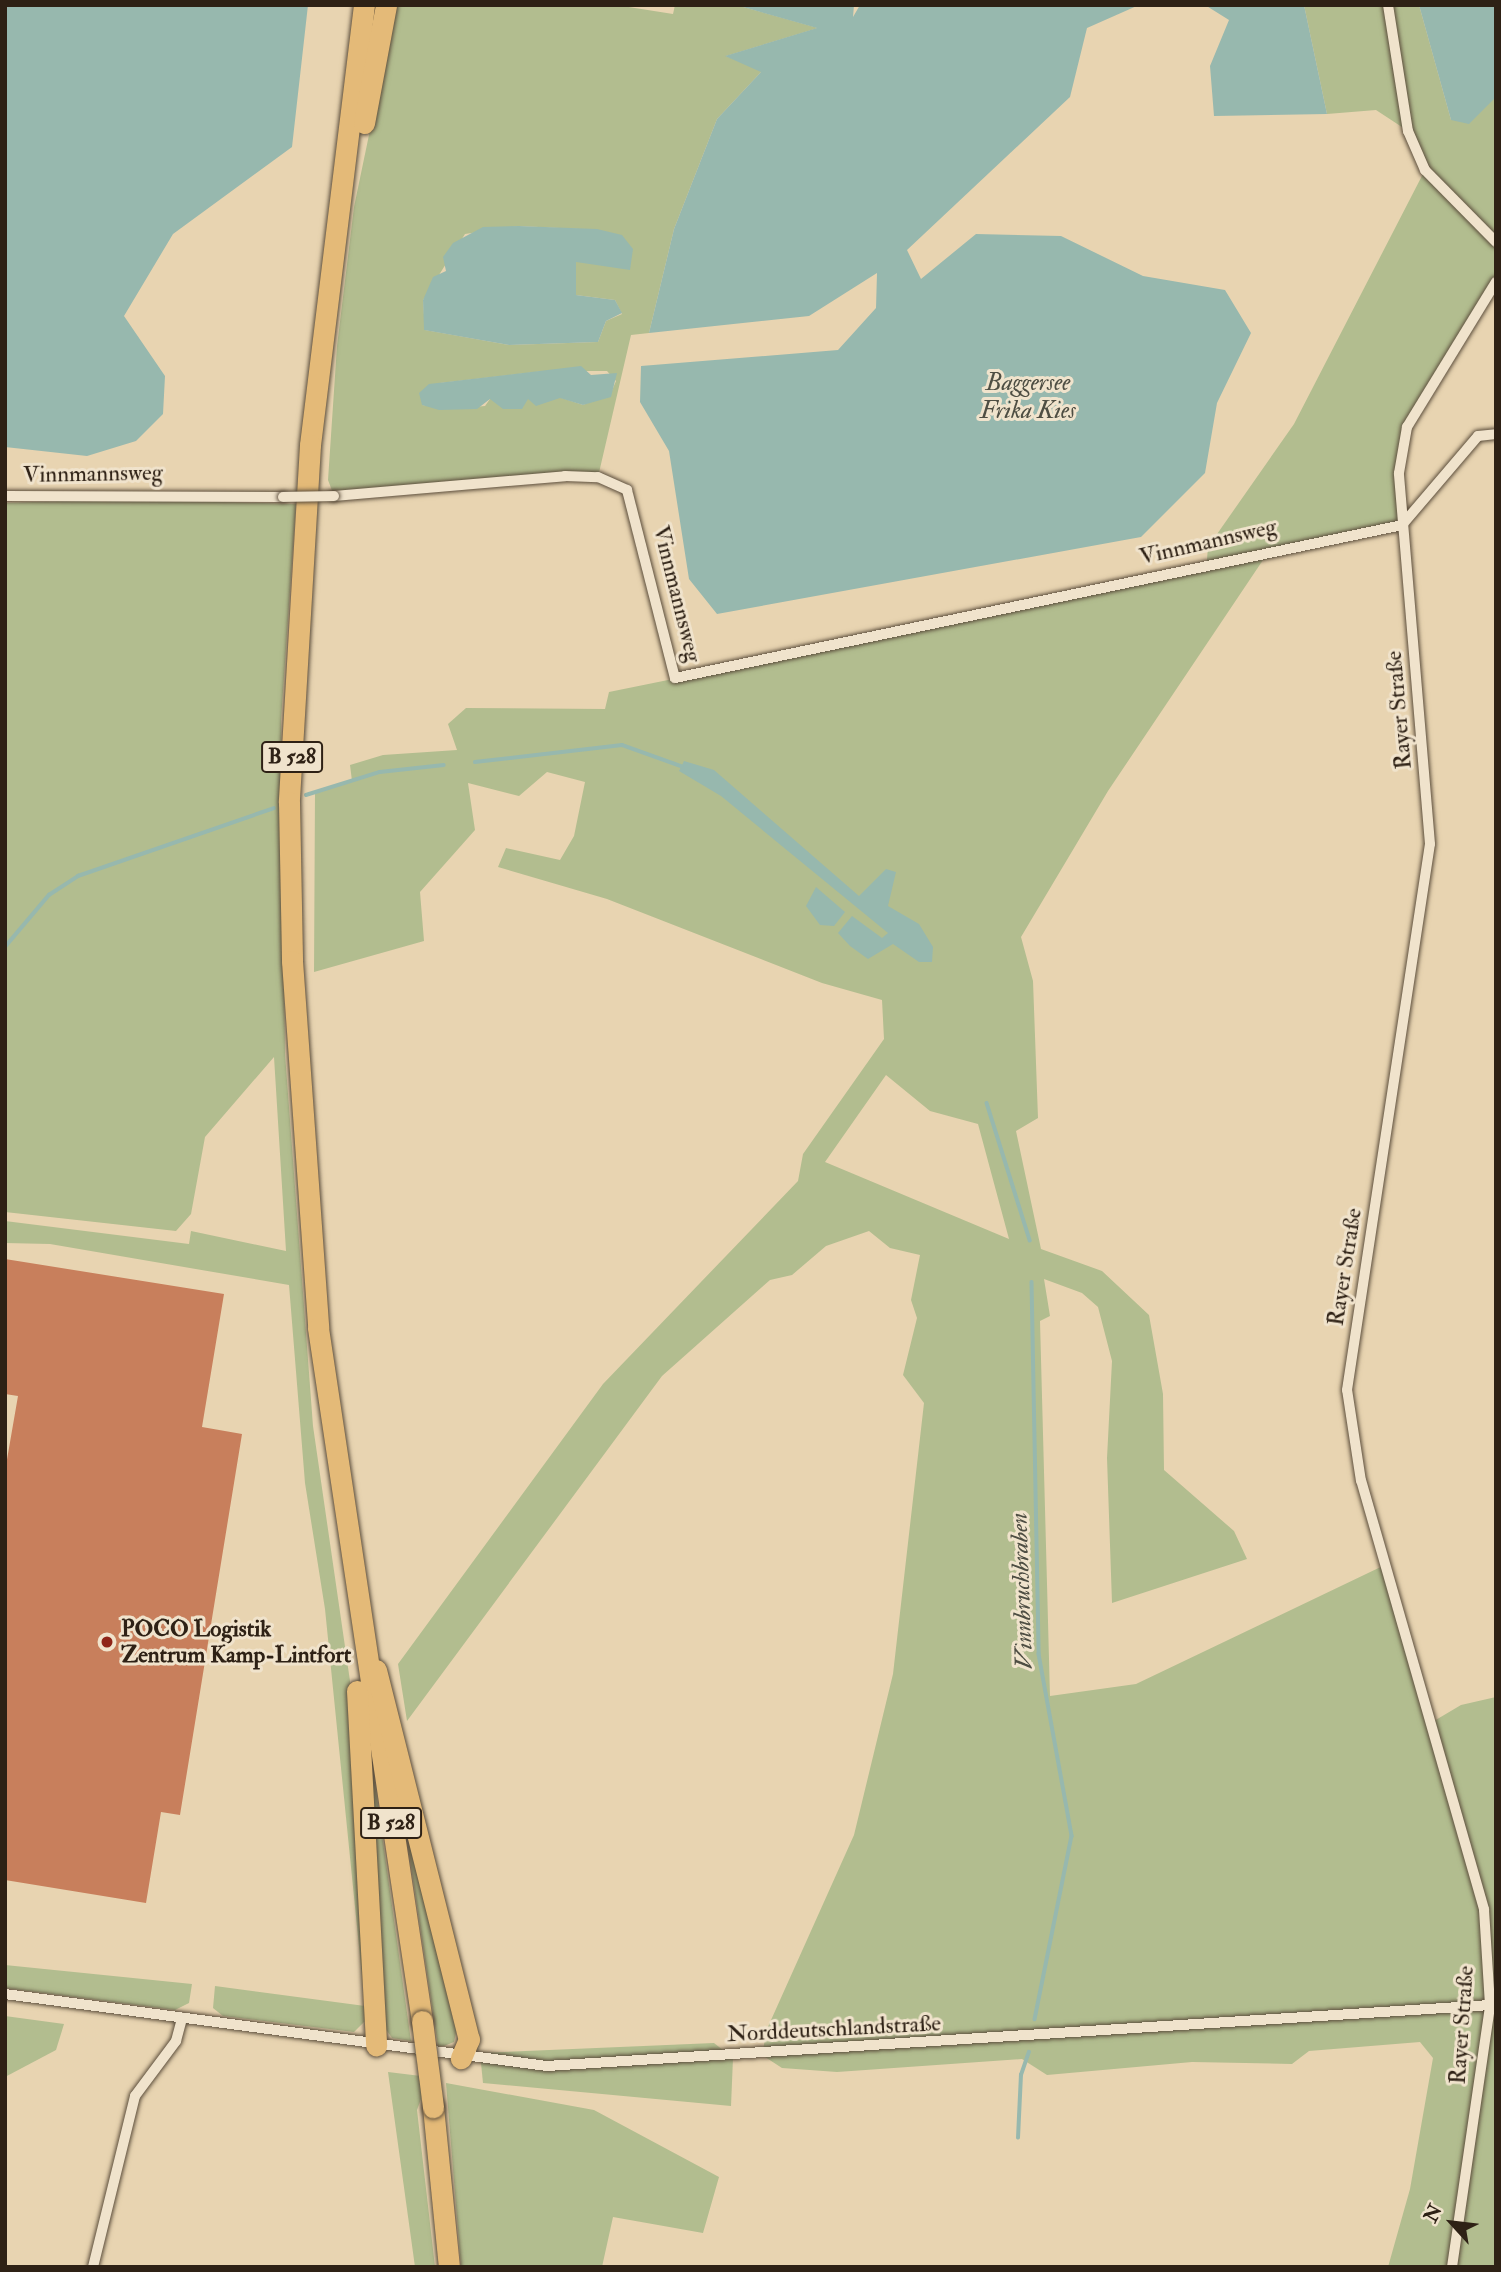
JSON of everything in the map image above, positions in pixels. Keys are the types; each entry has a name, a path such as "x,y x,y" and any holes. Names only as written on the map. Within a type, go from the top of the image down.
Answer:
{"highway":[{"path":"345,189 365,5"},
{"path":"345,189 361,143 386,5"},
{"name":"B 528","path":"345,189 310,444 289,834 298,1091 318,1328 358,1626 422,2021 449,2267"},
{"path":"358,1626 376,2045"},
{"path":"358,1626 387,1702 446,1940 469,2039 461,2058"}],"street":[{"path":"1388,5 1408,131 1424,170 1496,242"},
{"name":"Rayer Straße","path":"1452,2267 1490,2005 1484,1909 1361,1481 1347,1390 1430,844 1399,473 1407,427 1496,282"},
{"path":"1402,525 1478,436 1496,434"},
{"name":"Vinnmannsweg","path":"5,496 334,496 565,476 598,477 627,490 676,678 1402,525"},
{"name":"Norddeutschlandstraße","path":"5,1994 516,2065 599,2063 1490,2005"},
{"path":"93,2267 135,2096 176,2041 182,2018"}],"green space":[{"path":"396,5 616,5 673,14 675,5 736,5 818,28 726,56 762,71 717,119 674,229 649,333 631,335 598,477 334,496 328,480 337,346 354,207","holes":["519,226 579,229 597,264 576,261 576,295 615,300 622,314 606,321 598,342 509,345 425,330 423,300 465,234","544,371 607,371 616,381 611,393 583,405 559,397 490,399 485,406 452,409 422,405 440,383"]},
{"path":"1304,5 1419,5 1451,120 1496,97 1496,282 1407,427 1399,473 1402,525 1263,560 1108,791 1021,937 1033,981 1038,1118 1016,1131 1041,1249 1102,1271 1149,1315 1163,1394 1164,1470 1234,1531 1247,1559 1112,1603 1107,1458 1112,1361 1098,1307 1082,1293 1044,1279 1050,1316 1040,1321 1050,1696 1136,1684 1389,1563 1434,1721 1461,1705 1496,1697 1496,2267 1388,2267 1410,2189 1433,2058 1420,2042 1309,2051 1292,2064 1192,2062 1047,2075 1022,2059 837,2072 782,2068 762,2055 767,2029 854,1835 893,1674 924,1403 903,1375 917,1318 911,1300 920,1255 890,1248 869,1231 826,1246 792,1275 770,1280 662,1376 407,1721 398,1664 603,1384 798,1181 803,1154 884,1039 882,1000 822,983 607,899 498,867 506,848 560,860 574,836 585,782 547,772 519,796 468,783 475,830 420,892 424,941 314,972 315,792 352,781 350,765 383,755 457,750 448,724 466,708 605,709 609,692 1206,571 1208,547 1294,424 1425,170 1408,131 1376,110 1327,114","holes":["886,1075 930,1111 978,1124 1009,1239 825,1162"]},
{"path":"116,499 296,504 281,720 285,1054 313,1426 350,1681 368,2018 354,2032 223,2016 213,2008 215,1986 365,2006 325,1609 305,1483 289,1285 50,1244 5,1243 5,1221 189,1244 191,1231 286,1251 274,1057 205,1137 191,1214 176,1231 5,1212 5,503"},
{"path":"367,1756 371,1756 411,2041 392,2038 385,2028"},
{"path":"402,1805 457,2028 454,2042 444,2046 438,2046"},
{"path":"5,1965 192,1984 189,2003 175,2010 5,1988"},
{"path":"5,2016 64,2024 56,2050 5,2077"},
{"path":"714,2043 733,2058 731,2106 483,2083 480,2053"},
{"path":"388,2072 429,2077 417,2110 435,2267 415,2267"},
{"path":"446,2083 594,2110 719,2177 703,2233 613,2217 602,2267 461,2267"}],"water":[{"path":"5,5 308,5 292,147 173,234 124,316 165,376 163,414 136,441 87,456 5,447"},
{"name":"Baggersee Frika Kies","path":"736,5 854,5 853,17 860,5 1139,5 1087,28 1070,97 907,250 921,279 976,234 1061,236 1143,276 1225,290 1251,333 1217,403 1205,473 1141,537 717,614 689,579 669,451 640,402 641,366 838,350 876,308 877,273 809,316 649,333 674,229 717,119 761,72 725,56 817,28"},
{"path":"1205,5 1304,5 1327,114 1214,116 1210,66 1229,20"},
{"path":"1419,5 1496,5 1496,97 1469,124 1451,120"},
{"path":"483,227 597,229 622,235 633,249 630,270 576,262 576,295 615,300 622,313 606,321 598,342 509,345 424,330 423,300 433,277 446,271 443,257 453,243"},
{"path":"581,366 591,375 617,373 611,397 583,405 560,398 536,406 528,399 522,409 503,409 490,399 477,409 439,410 422,405 419,393 429,384"},
{"path":"684,761 714,770 859,896 886,869 896,872 888,906 919,924 933,947 932,962 919,962 893,944 868,959 850,946 838,933 852,916 882,938 888,933 721,796 679,771"},
{"path":"816,887 845,912 834,926 820,925 806,906"}],"building":[{"name":"POCO Logistik Zentrum Kamp-Lintfort","path":"5,1259 224,1294 202,1427 242,1434 180,1815 161,1812 146,1903 5,1880 5,1471 18,1396 5,1394"}],"waterway":[{"path":"475,762 622,745 681,766"},
{"path":"306,795 380,772 444,765"},
{"path":"5,947 49,895 78,876 274,808"},
{"name":"Vinnbruchbraben","path":"987,1103 1030,1240"},
{"name":"Vinnbruchbraben","path":"1032,1282 1039,1654 1072,1836 1035,2019"},
{"name":"Vinnbruchbraben","path":"1018,2138 1021,2075 1029,2052"}],"place":[{"name":"POCO Logistik Zentrum Kamp-Lintfort","path":"107,1642"}]}
